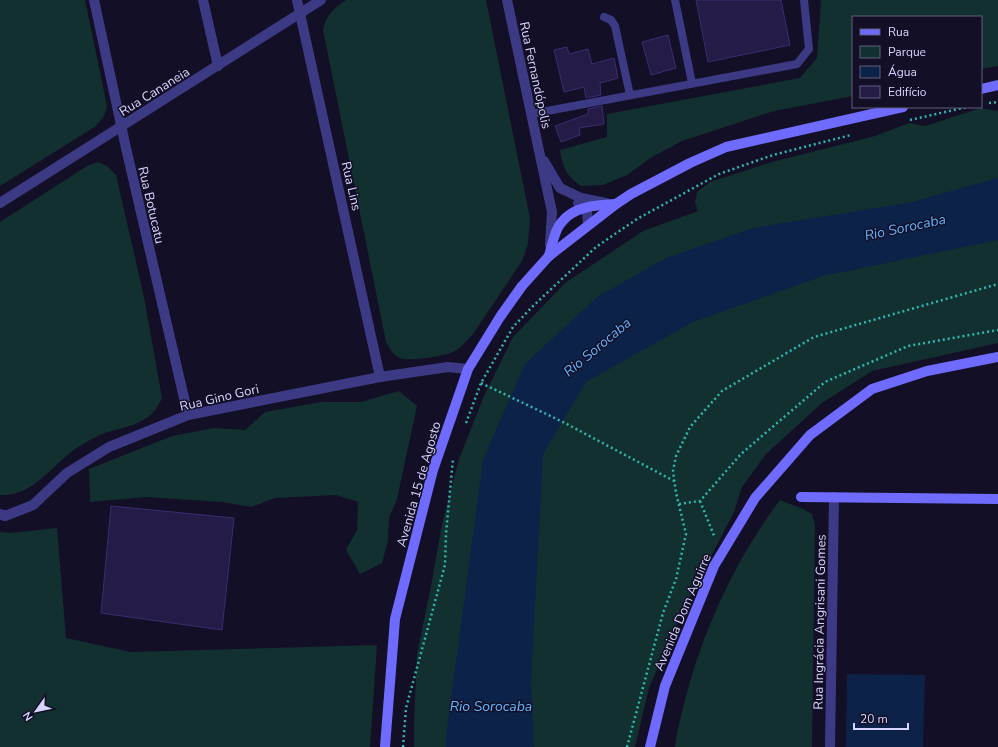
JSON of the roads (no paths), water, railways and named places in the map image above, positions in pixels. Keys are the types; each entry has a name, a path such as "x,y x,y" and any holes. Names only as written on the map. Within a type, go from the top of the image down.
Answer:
{"main road":[{"path":"982,89 998,85"},
{"name":"Avenida 15 de Agosto","path":"386,747 395,619 433,470 468,368 522,286 549,256 588,225 616,204 662,177 726,147 899,108"},
{"name":"Avenida 15 de Agosto","path":"549,256 560,223 569,214 585,208 616,204"},
{"name":"Avenida Dom Aguirre","path":"650,747 666,686 714,566 755,498 810,435 872,389 927,371 998,357"},
{"path":"801,497 998,499"}],"street":[{"name":"Rua Botucatu","path":"94,0 121,127 188,415"},
{"path":"203,0 218,66"},
{"name":"Rua Lins","path":"297,0 380,377"},
{"name":"Rua Cananeia","path":"0,203 322,0"},
{"name":"Rua Fernandópolis","path":"507,0 552,212 549,256"},
{"name":"Rua Fernandópolis","path":"540,156 560,188"},
{"path":"560,188 581,198 616,204"},
{"path":"560,188 585,208 588,225"},
{"path":"552,212 556,234 562,242 565,243"},
{"name":"Rua Gino Gori","path":"0,514 5,516 33,504 67,473 109,447 188,415 380,377 448,367 468,368"},
{"name":"Rua Ingrácia Angrisani Gomes","path":"830,747 834,497"}],"lane":[{"path":"675,0 692,83"},
{"path":"531,114 798,64 810,49 804,0"},
{"path":"604,17 610,20 615,26 630,95"}],"water":[{"name":"Rio Sorocaba","path":"998,178 998,240 823,276 693,322 586,382 543,454 531,682 534,747 446,747 446,736 483,460 525,364 597,297 666,258 753,228 912,202"},
{"path":"847,674 925,675 923,747 846,747"}]}
